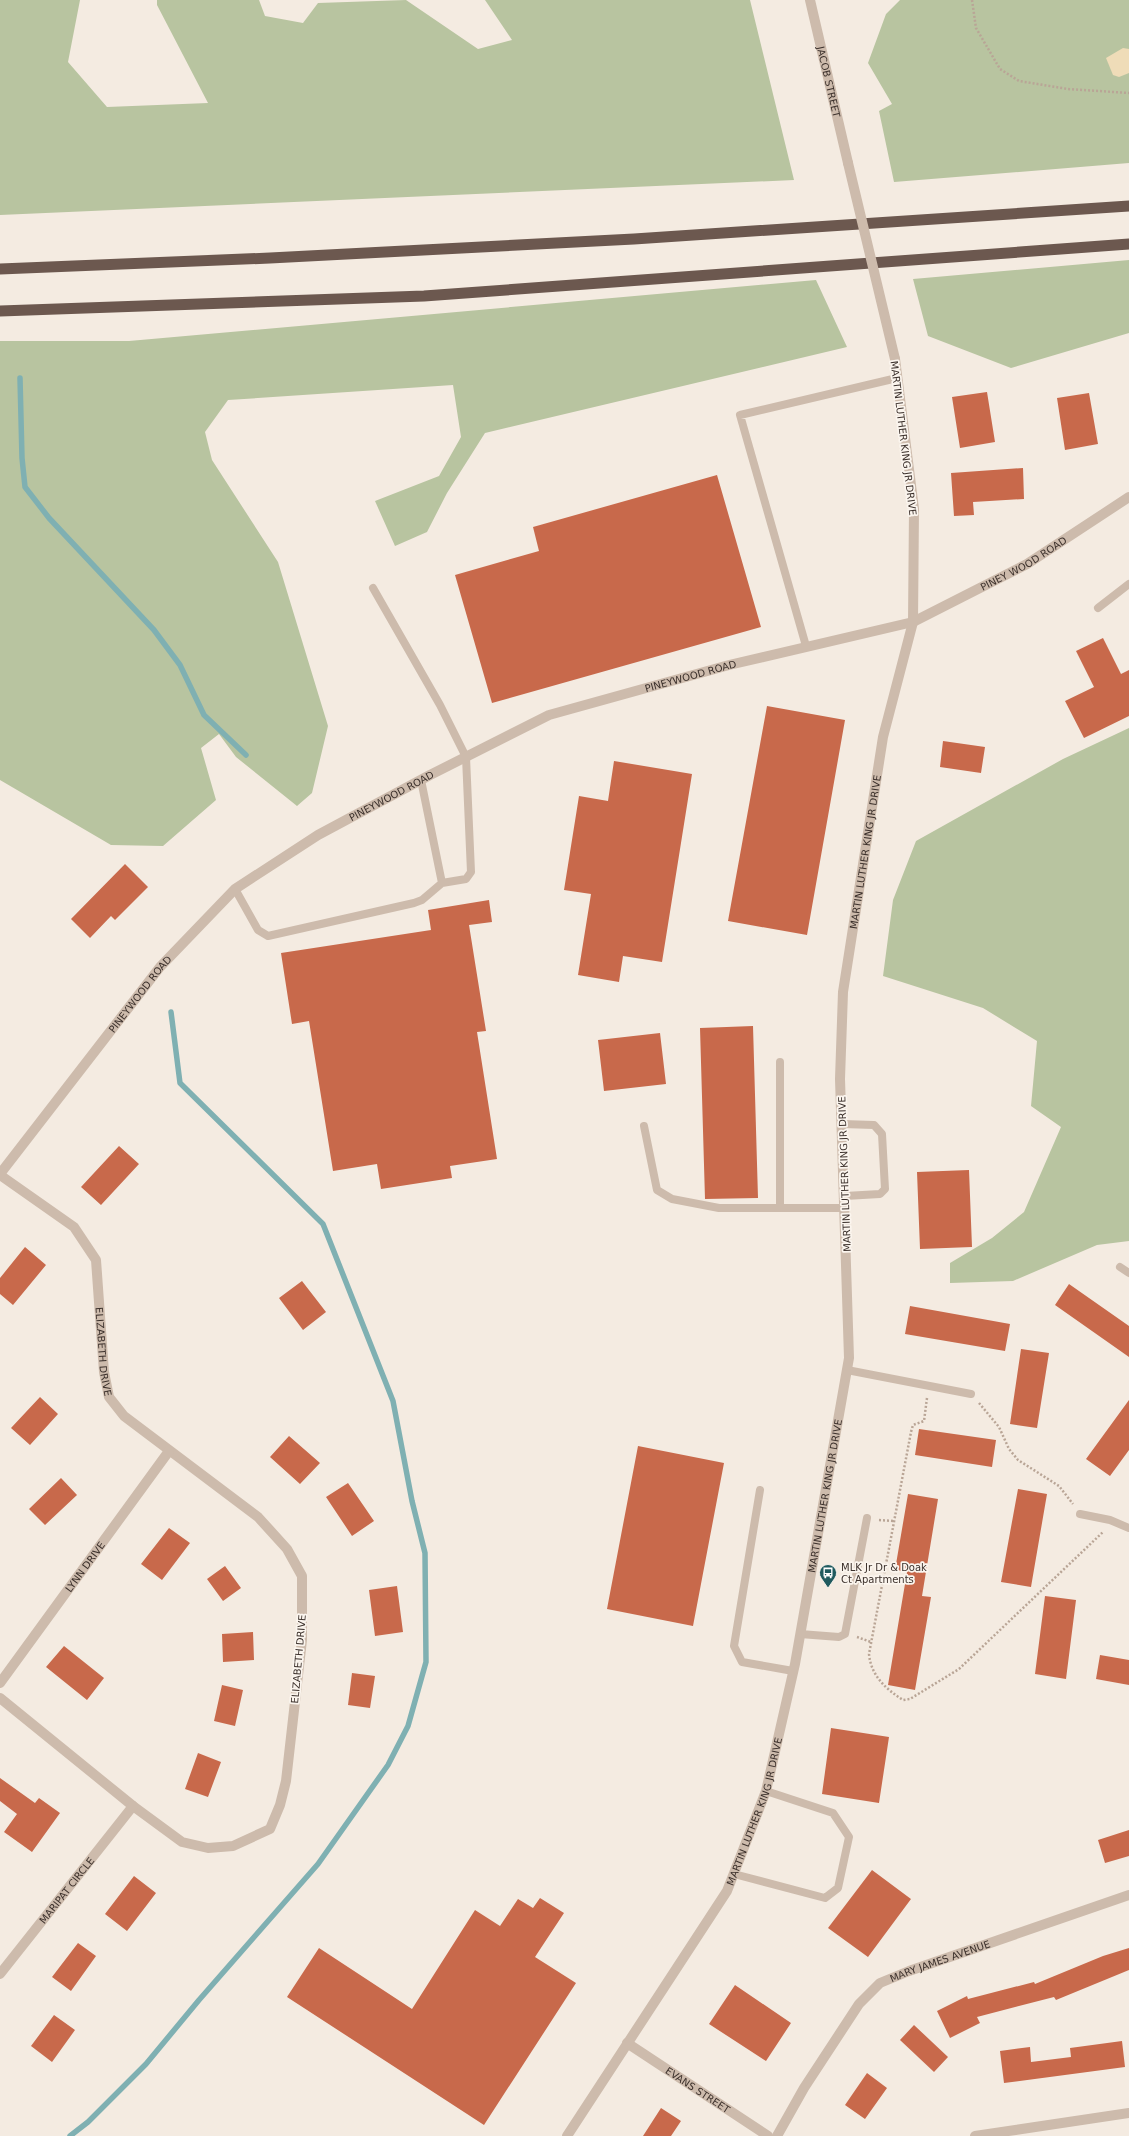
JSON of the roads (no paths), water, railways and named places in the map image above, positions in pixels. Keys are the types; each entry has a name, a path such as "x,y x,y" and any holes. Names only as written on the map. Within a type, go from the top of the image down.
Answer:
{"highway":[{"path":"0,269 270,258 634,239 1129,206"},
{"path":"0,311 424,296 1129,244"}],"street":[{"name":"JACOB STREET","path":"810,0 848,163"},
{"name":"MARTIN LUTHER KING JR DRIVE","path":"566,2136 727,1891 766,1791 793,1672 849,1358 845,1196 840,1079 843,992 883,737 913,622 914,509 894,359 848,163"},
{"name":"PINEY WOOD ROAD","path":"913,622 1027,564 1128,501"},
{"name":"PINEYWOOD ROAD","path":"0,1175 160,967 235,889 318,835 421,780 549,715 729,665 913,622"},
{"name":"ELIZABETH DRIVE","path":"0,1175 74,1227 96,1260 100,1303 101,1345 109,1397 124,1416 258,1517 287,1549 302,1576 302,1640 286,1781 280,1805 270,1829 233,1846 208,1848 182,1842 133,1806 0,1698"},
{"name":"LYNN DRIVE","path":"0,1683 169,1451"},
{"name":"MARIPAT CIRCLE","path":"0,1974 133,1806"},
{"name":"MARY JAMES AVENUE","path":"777,2136 804,2088 860,2004 880,1983 909,1971 1129,1896"},
{"name":"EVANS STREET","path":"627,2043 768,2136"},
{"path":"975,2136 1129,2113"}],"lane":[{"path":"806,646 740,415 897,378"},
{"path":"1098,608 1129,584"},
{"path":"235,889 258,930 268,936 414,903 422,900 442,883 466,879 471,872 466,757 440,705 373,588"},
{"path":"421,780 442,883"},
{"path":"780,1062 780,1208"},
{"path":"842,1124 874,1125 882,1134 885,1188 880,1194 845,1196"},
{"path":"644,1126 657,1190 672,1199 719,1208 845,1208"},
{"path":"1120,1267 1129,1273"},
{"path":"847,1370 972,1394"},
{"path":"760,1490 734,1646 742,1662 793,1672"},
{"path":"1080,1514 1114,1521 1129,1528"},
{"path":"800,1634 839,1637 845,1634 867,1518"},
{"path":"734,1874 825,1898 838,1888 849,1837 833,1813 766,1791"}],"waterway":[{"path":"20,378 22,458 25,487 49,518 154,630 180,665 204,715 246,755"},
{"path":"70,2136 88,2122 146,2064 199,2000 318,1864 388,1765 408,1726 426,1662 425,1553 412,1501 393,1401 323,1224 180,1083 171,1012"}],"place":[{"name":"MLK Jr Dr & Doak Ct Apartments","path":"828,1588"}]}
